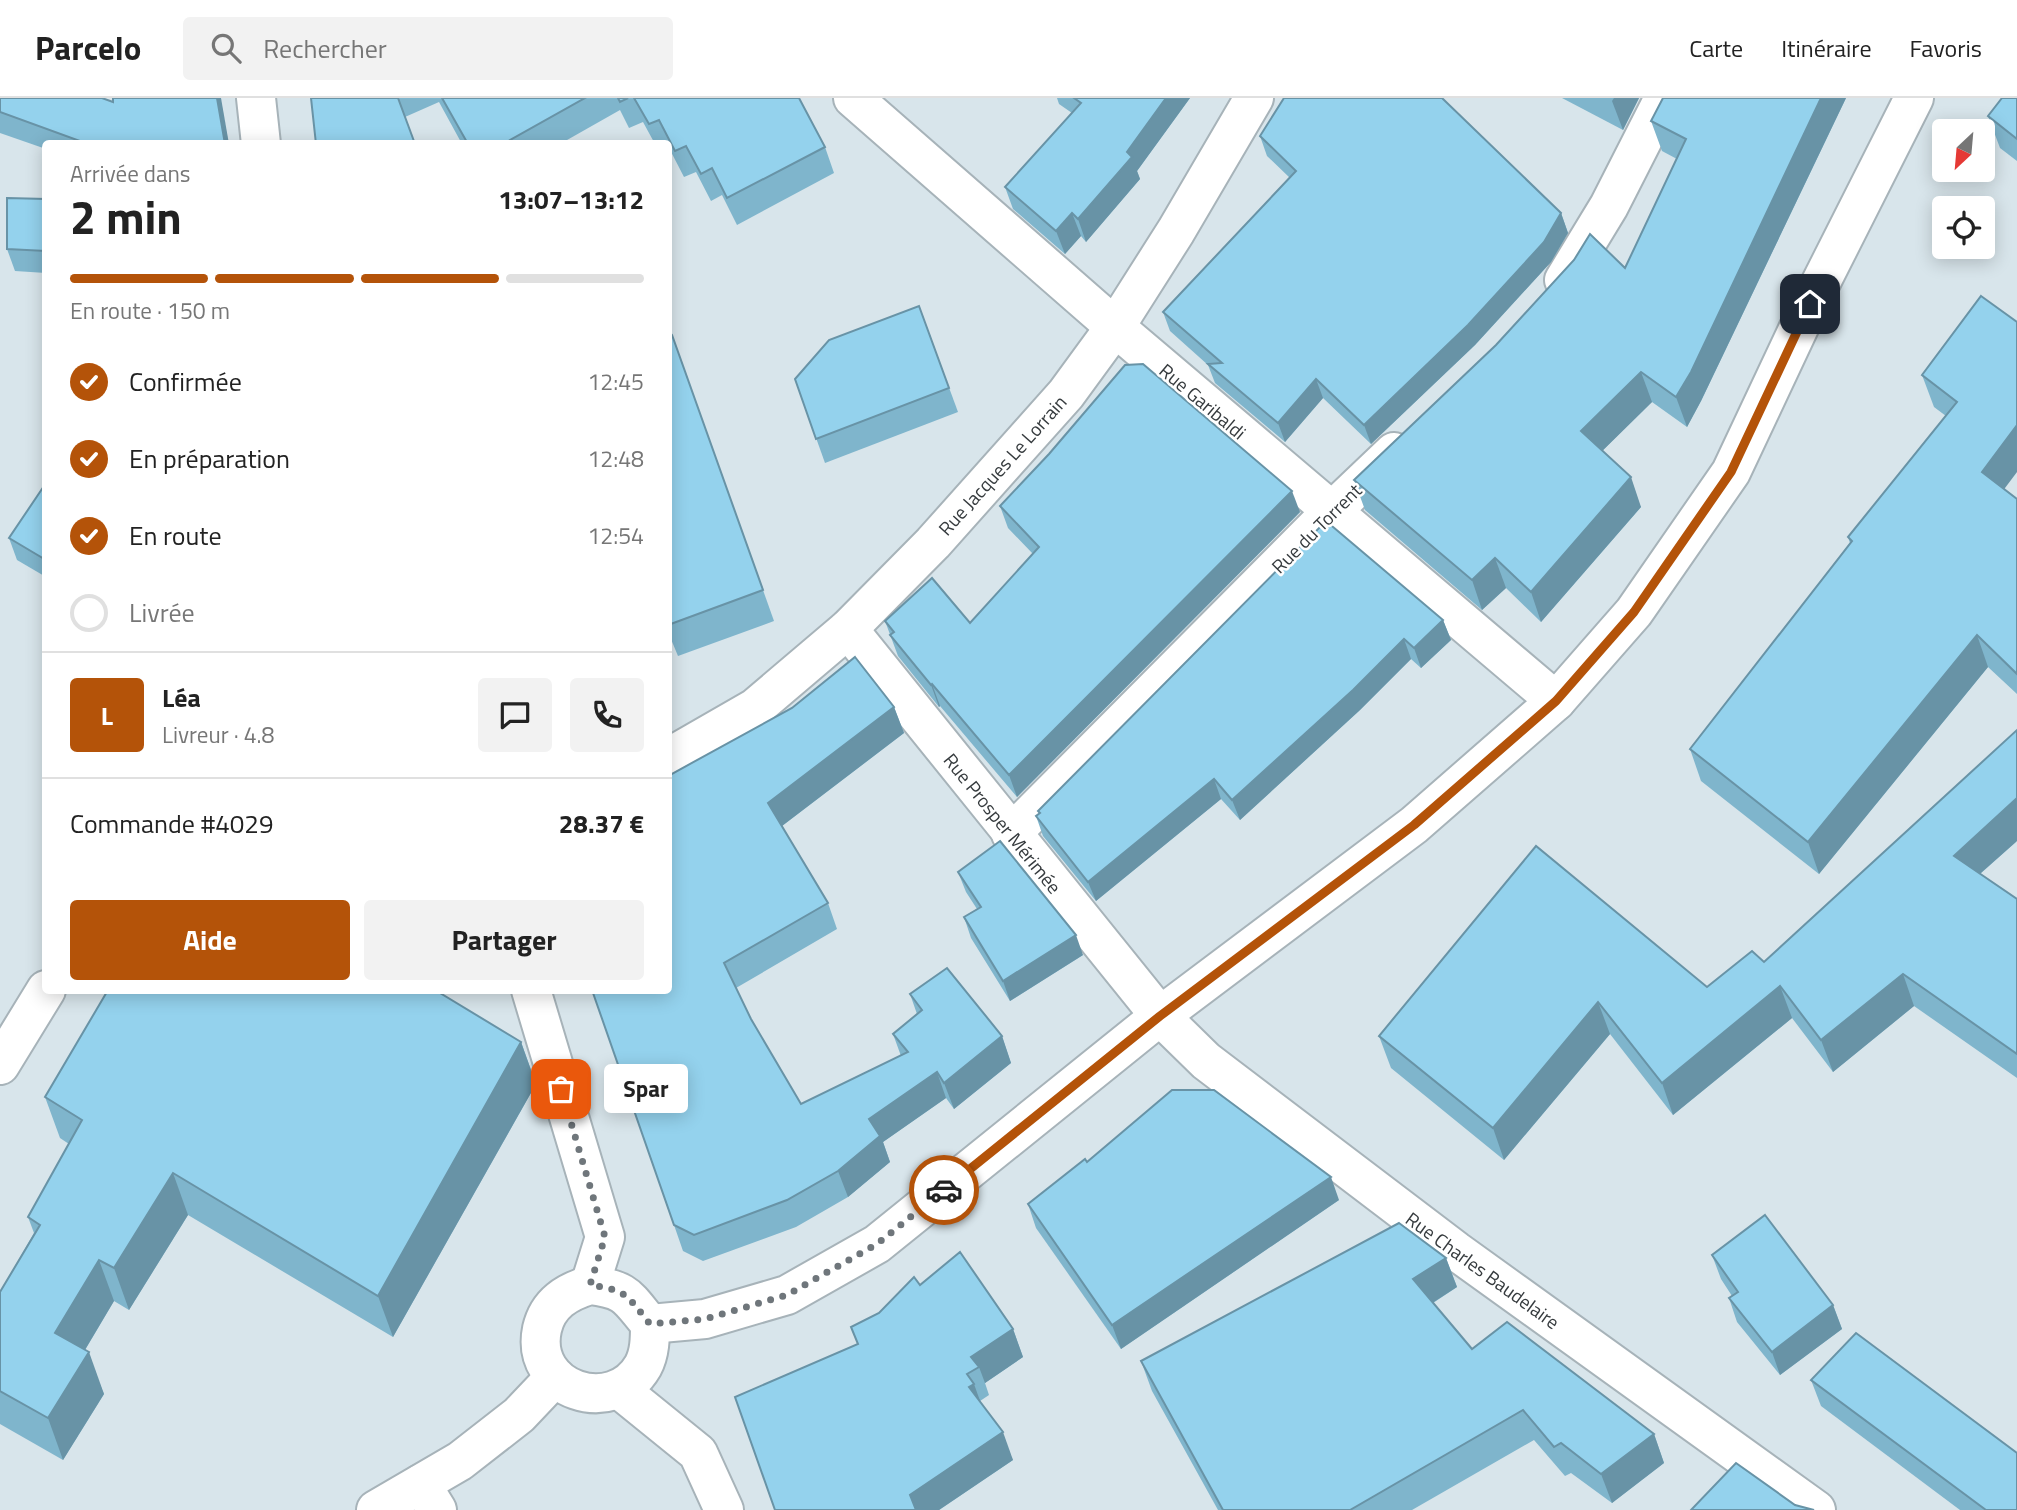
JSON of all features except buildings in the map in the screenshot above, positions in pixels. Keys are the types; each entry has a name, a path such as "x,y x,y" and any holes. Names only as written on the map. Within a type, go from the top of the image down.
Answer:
{"street":[{"path":"256,98 261,140"},
{"name":"Rue Garibaldi","path":"853,98 1115,327 1556,701"},
{"name":"Rue Jacques Le Lorrain","path":"672,756 755,708 848,629 933,543 1066,394 1115,327 1176,231 1254,98"},
{"path":"1543,303 1569,275 1609,206 1664,98"},
{"path":"650,1324 705,1319 787,1295 877,1244 1160,1016 1414,825 1556,701 1634,612 1731,472 1810,304 1914,98"},
{"name":"Rue du Torrent","path":"1011,834 1332,511 1421,426"},
{"name":"Rue Prosper Mérimée","path":"848,629 1160,1016"},
{"path":"0,1065 44,994"},
{"path":"532,994 605,1237 590,1285"},
{"name":"Rue Charles Baudelaire","path":"1160,1016 1206,1061 1455,1251 1816,1510"},
{"path":"590,1285 613,1288 624,1293 650,1324 650,1347 644,1365 632,1380 619,1389 592,1394 571,1390 555,1377 543,1357 540,1338 544,1318 554,1303 572,1290 590,1285"},
{"path":"376,1510 429,1497 460,1461 519,1415 555,1377"},
{"path":"619,1389 698,1454 724,1510"}],"way so far":[{"path":"561,1089 605,1237 590,1285 613,1288 624,1293 650,1324 705,1319 787,1295 877,1244 944,1190"}],"place":[{"name":"Spar","path":"561,1089"}],"route":[{"path":"944,1190 1160,1016 1414,825 1556,701 1634,612 1731,472 1810,304"}]}
